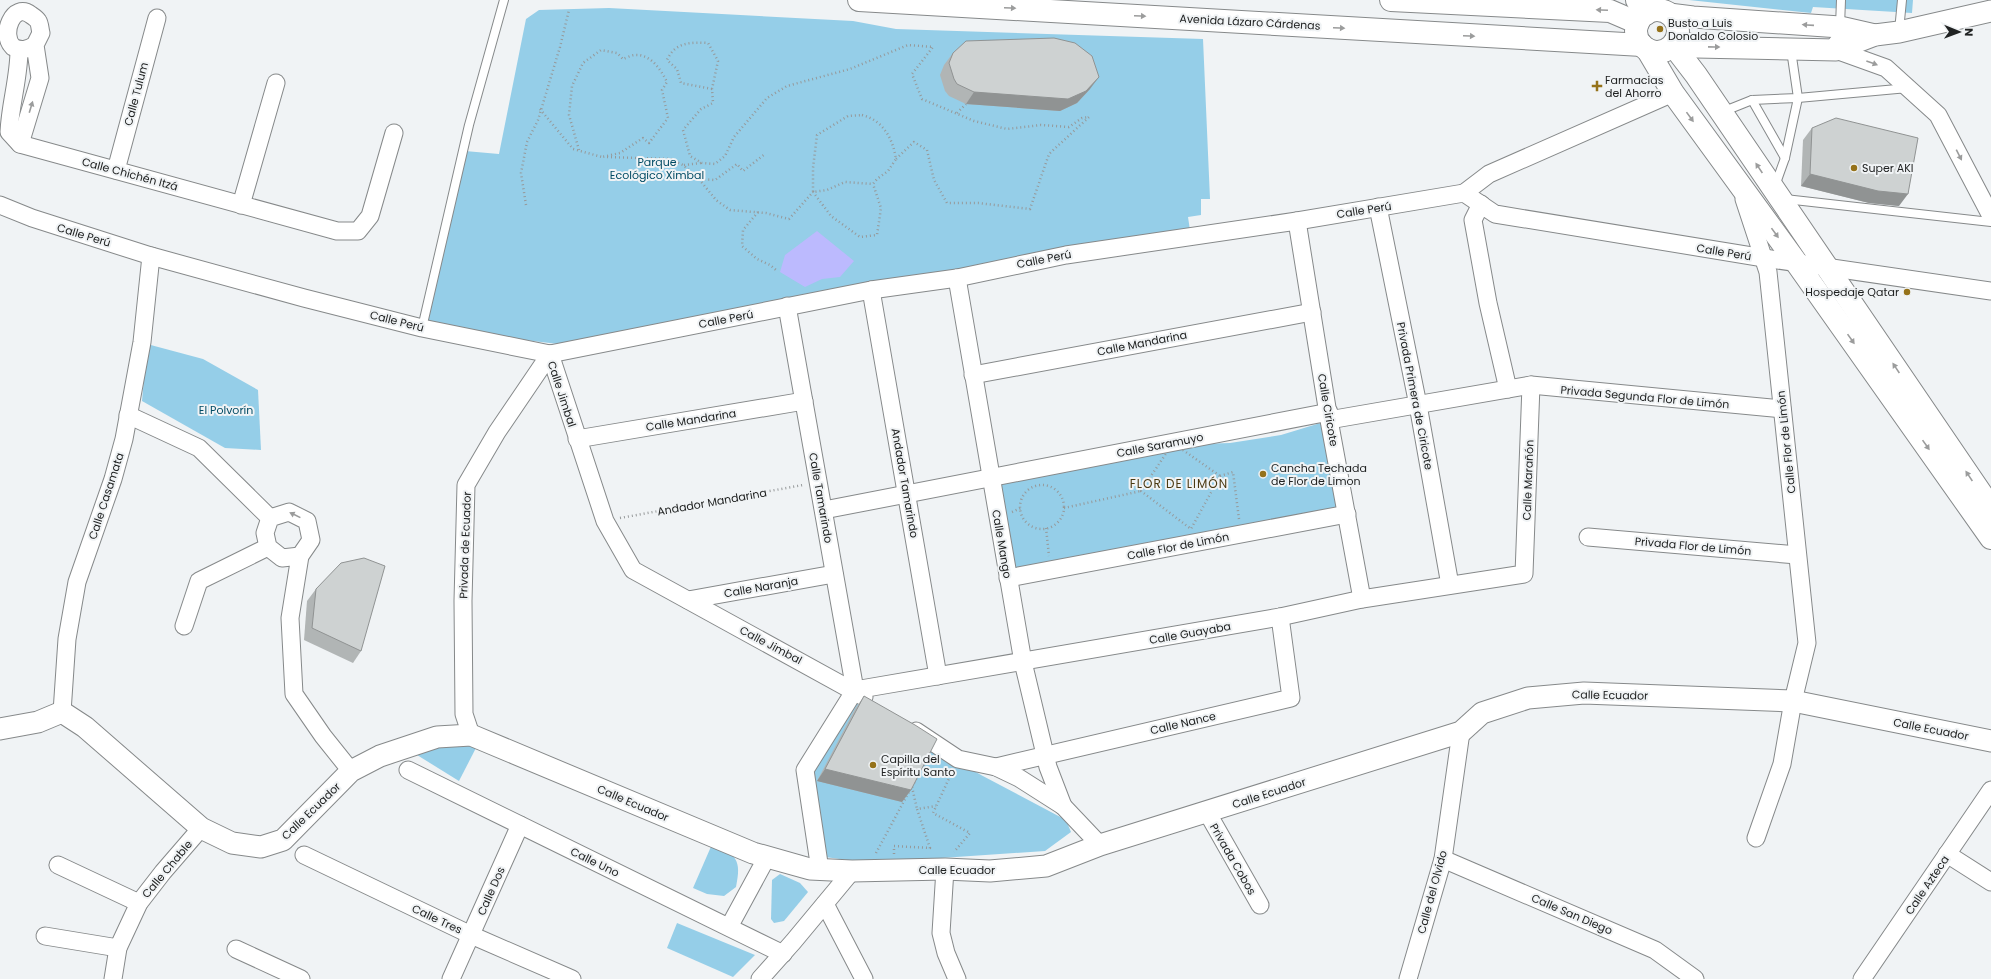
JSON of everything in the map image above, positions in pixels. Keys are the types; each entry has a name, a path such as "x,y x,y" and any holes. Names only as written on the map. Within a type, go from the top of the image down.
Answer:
{"main road":[{"name":"Avenida Lázaro Cárdenas","path":"859,0 959,2 1644,47"},
{"path":"1390,0 1528,3 1610,11 1651,10 1677,25 1674,42 1661,52 1644,47"},
{"path":"1651,10 1637,33 1672,93 1796,262 1991,538"},
{"path":"1674,42 1991,508"}],"street":[{"path":"15,7 38,20 41,33 35,45 28,50 19,50 8,44 3,33 6,21 15,7"},
{"path":"1651,10 1693,18 1840,27 1875,35"},
{"path":"1836,50 1875,35 1899,32 1991,11"},
{"name":"Calle Tulum","path":"116,170 156,18"},
{"path":"1836,50 1840,27"},
{"path":"1674,42 1696,46 1836,50 1886,68 1938,115 1991,216"},
{"path":"20,144 40,78 35,45"},
{"path":"19,50 19,66 10,112 9,132 20,144"},
{"path":"241,205 276,82"},
{"name":"Calle Perú","path":"0,205 32,218 151,256 422,328 550,354 871,290 957,278 1066,254 1297,220 1464,193 1489,174 1672,93"},
{"name":"Calle Chichén Itzá","path":"20,144 337,231 358,231 370,216 394,133"},
{"name":"Calle Flor de Limón","path":"1740,185 1768,272 1807,643 1793,701 1782,764 1756,838"},
{"name":"Calle Perú","path":"1464,193 1495,214 1764,258 1991,291"},
{"path":"1481,204 1473,220 1488,303 1508,389"},
{"name":"Privada Primera de Ciricote","path":"1378,207 1418,405 1450,585"},
{"name":"Calle Ciricote","path":"1297,220 1329,416 1362,599"},
{"name":"Calle Casamata","path":"62,712 67,639 77,582 113,479 124,440 142,342 151,256"},
{"name":"Calle Mango","path":"957,278 1023,662 1046,755 1063,806"},
{"name":"Andador Tamarindo","path":"871,290 938,676"},
{"name":"Calle Tamarindo","path":"787,306 855,690"},
{"name":"Calle Mandarina","path":"973,375 1312,312"},
{"name":"Calle Jimbal","path":"550,354 605,521 633,570 855,690 879,707"},
{"name":"Privada de Ecuador","path":"471,735 464,714 463,602 466,485 497,432 550,354"},
{"name":"Privada Segunda Flor de Limón","path":"1418,405 1531,385 1782,409"},
{"name":"Calle Marañón","path":"1524,574 1531,385"},
{"name":"Calle Mandarina","path":"577,439 804,402"},
{"name":"Calle Saramuyo","path":"991,479 1173,443 1329,416 1418,405"},
{"path":"128,415 199,448 270,518"},
{"path":"824,510 991,479"},
{"path":"270,518 289,512 307,521 311,540 300,556 290,618 294,694 323,736 352,771"},
{"name":"Calle Flor de Limón","path":"1008,578 1347,514"},
{"path":"270,518 265,533 268,548 282,558 300,556"},
{"name":"Privada Flor de Limón","path":"1588,537 1798,555"},
{"path":"184,626 199,581 268,548"},
{"name":"Calle Naranja","path":"688,600 834,574"},
{"name":"Calle Guayaba","path":"855,690 1280,617 1362,599 1524,574"},
{"name":"Calle Nance","path":"996,767 1292,698 1280,617"},
{"path":"820,870 805,770 855,690"},
{"name":"Calle Ecuador","path":"62,712 85,727 201,828 232,844 261,847 283,840 352,771 380,756 437,737 471,735 753,853 810,869 859,871 945,869 990,871 1046,866 1100,845 1461,732 1482,713 1528,698 1584,693 1793,701 1991,740"},
{"path":"0,729 38,722 62,712"},
{"path":"904,724 958,759 996,767 1019,778 1063,806 1100,845"},
{"name":"Calle del Olvido","path":"1408,979 1443,859 1461,732"},
{"name":"Calle Uno","path":"408,770 783,954"},
{"name":"Calle Azteca","path":"1862,979 1991,790"},
{"name":"Privada Cobos","path":"1207,812 1260,905"},
{"name":"Calle Dos","path":"451,979 520,825"},
{"name":"Calle Chable","path":"113,979 118,948 139,903 163,872 201,828"},
{"path":"1947,854 1991,882"},
{"name":"Calle Tres","path":"304,855 471,935 572,979"},
{"path":"729,928 767,857"},
{"name":"Calle San Diego","path":"1443,859 1655,950 1694,979"},
{"path":"58,865 139,903"},
{"path":"945,869 941,933 946,953 957,979"},
{"path":"760,979 825,904 859,871"},
{"path":"825,904 864,979"},
{"path":"45,936 118,948"},
{"path":"236,949 301,979"}],"lane":[{"path":"422,328 469,125 504,0"},
{"path":"1840,27 1842,0"},
{"path":"1899,32 1902,0"},
{"path":"1791,49 1798,98 1777,194 1991,222"},
{"path":"1722,113 1752,100 1798,98 1908,88"},
{"path":"1752,100 1785,158"}],"path":[{"path":"526,205 521,173 527,142 538,120 560,47 569,10"},
{"path":"702,163 690,156 683,130 701,109 713,103 712,89 718,61 708,43 688,42 671,51 667,60 677,69 682,83 712,89"},
{"path":"683,165 702,163 715,164 725,156 734,137 767,98 787,86 850,69 908,45 933,47 912,74 922,99 974,121 1007,129 1041,125 1069,127 1082,118 1089,117 1049,154 1030,210 978,203 947,204 934,180 927,150 914,142 896,159 888,171 873,184"},
{"path":"579,150 569,115 569,100 572,86 583,63 601,50 617,53 623,59 635,55 648,59 659,67 667,82 662,90 668,118 649,143 643,138 620,153 602,157"},
{"path":"957,113 966,104"},
{"path":"540,110 573,148 602,157 671,159 683,165 699,179 716,200 730,210 758,212 789,219 813,192 828,190 845,182 873,184"},
{"path":"873,184 881,208 877,235 860,237 831,216 813,192 812,168 817,135 848,116 862,115 872,117 883,127 894,144 896,159"},
{"path":"699,179 715,180 737,164 743,171 765,154"},
{"path":"758,212 743,230 742,246 757,259 770,265 776,270"},
{"path":"1064,508 1141,491 1173,443 1220,476"},
{"path":"1141,491 1190,529 1220,476 1233,472 1241,534"},
{"name":"Andador Mandarina","path":"605,521 819,482"},
{"path":"1036,486 1050,486 1061,494 1064,508 1059,521 1046,528 1039,528 1026,522 1021,508 1024,494 1036,486"},
{"path":"1046,528 1050,570"},
{"path":"859,871 912,787 935,744"},
{"path":"945,869 946,862 970,833 933,813 958,759"},
{"path":"894,860 894,846 930,848 917,809 912,787"},
{"path":"917,809 936,806"}],"green space":[{"path":"1689,0 1913,0 1912,13 1813,7 1811,13"},
{"name":"Parque Ecológico Ximbal","path":"609,8 853,21 896,29 1203,39 1210,199 1201,199 1201,215 1188,217 1191,237 558,344 422,328 465,151 499,154 526,19 539,10"},
{"name":"El Polvorín","path":"147,344 203,359 258,390 261,450 225,448 142,401"},
{"path":"1327,421 1344,511 1009,576 994,481 1168,445 1230,443 1281,435"},
{"path":"856,695 934,747 981,775 1066,820 1071,832 1045,851 869,863 825,857 814,771"},
{"path":"440,740 478,744 459,781 409,750"},
{"path":"713,842 732,855 737,864 738,878 736,887 724,896 707,894 693,888"},
{"path":"780,874 800,883 808,892 784,921 774,923 771,919 772,880"},
{"path":"677,923 755,955 733,977 667,948"}],"shaded area":[{"path":"817,231 854,261 840,277 822,279 805,287 780,272 785,255"}],"building":[{"path":"1054,38 1075,43 1092,56 1099,77 1086,91 1068,99 974,92 957,84 954,79 949,63 953,53 966,41"},
{"name":"Super AKI","path":"1836,118 1918,138 1908,194 1878,191 1810,174 1812,128"},
{"path":"364,558 385,566 361,651 312,628 316,589 341,563"},
{"name":"Capilla del Espíritu Santo","path":"864,696 937,739 911,790 825,769"}],"place":[{"name":"Busto a Luis Donaldo Colosio","path":"1660,29"},
{"name":"Farmacias del Ahorro","path":"1597,86"},
{"name":"Super AKI","path":"1854,168"},
{"name":"Hospedaje Qatar","path":"1907,292"},
{"name":"Cancha Techada de Flor de Limon","path":"1263,474"},
{"name":"Capilla del Espíritu Santo","path":"873,765"}],"district":[{"name":"FLOR DE LIMÓN","path":"1179,483"}]}
